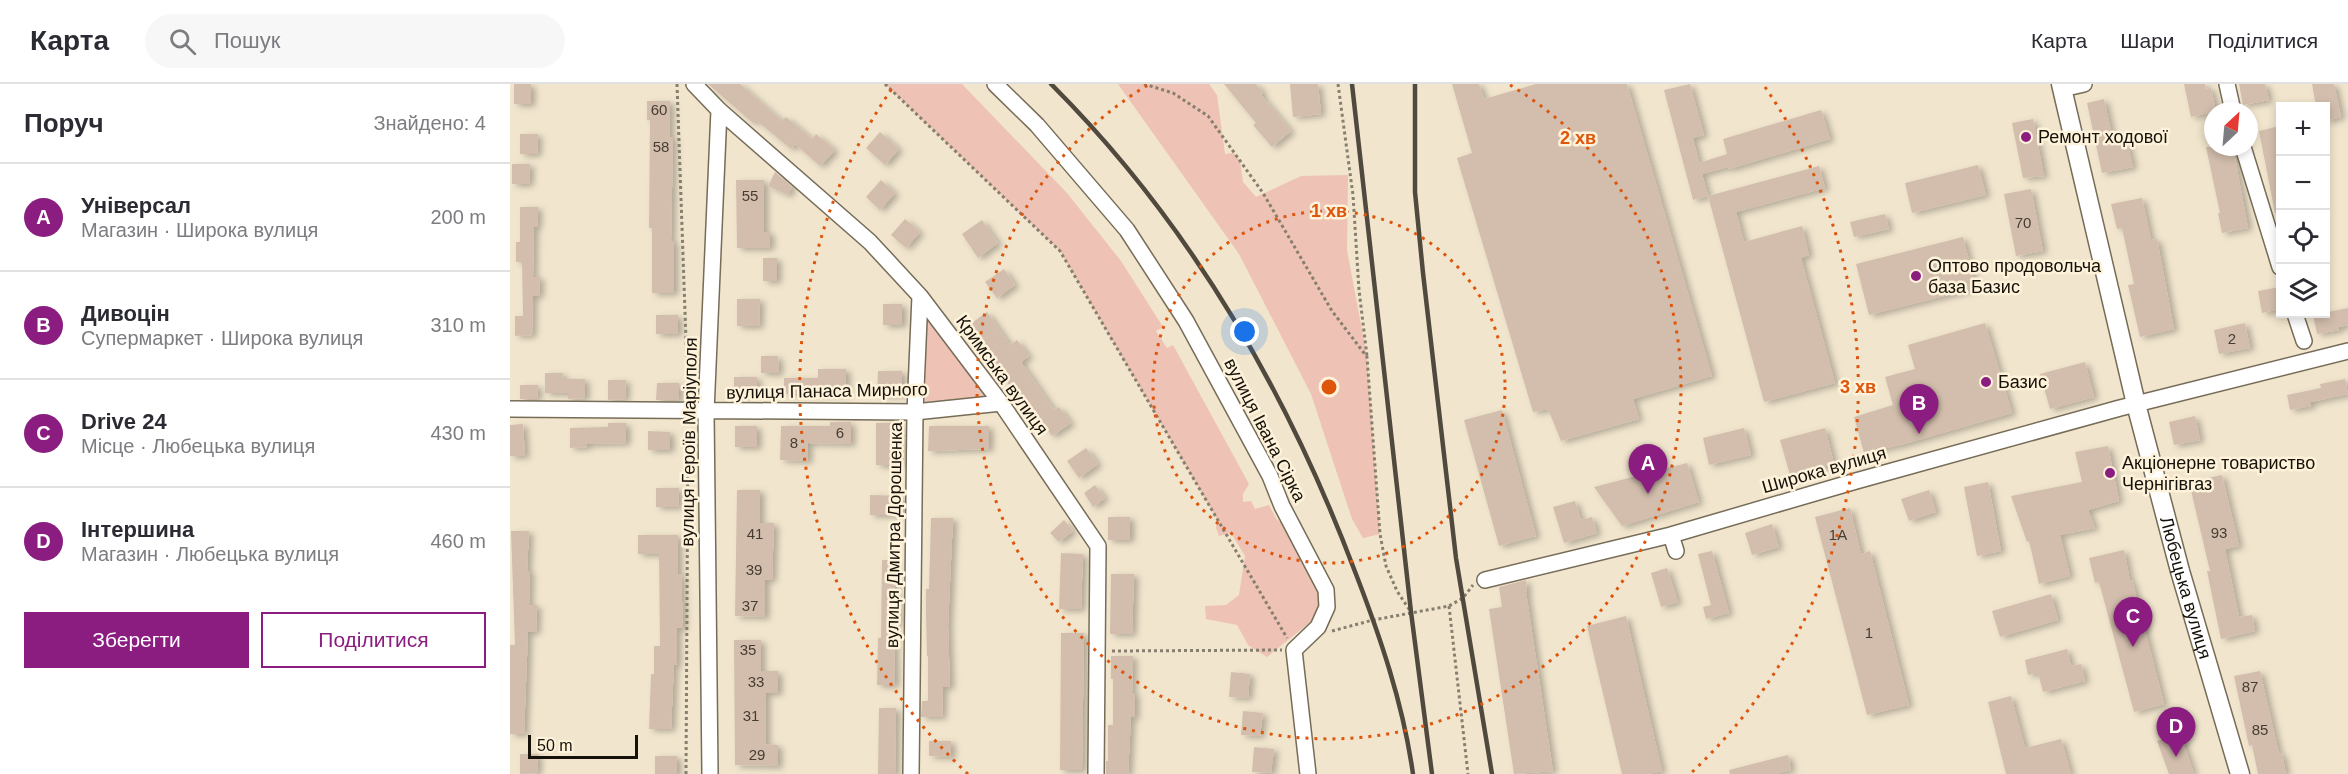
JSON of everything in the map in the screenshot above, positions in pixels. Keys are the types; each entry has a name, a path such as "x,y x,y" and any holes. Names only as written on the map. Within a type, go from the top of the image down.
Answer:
{"main road":[{"name":"Любецька вулиця","path":"2061,87 2136,404 2180,571 2240,774"}],"street":[{"name":"Кримська вулиця","path":"694,84 720,110 870,242 920,296 1001,403 1098,546 1096,774"},
{"name":"вулиця Івана Сірка","path":"995,84 1037,126 1127,230 1186,321 1270,476 1282,506 1326,590 1327,607 1318,627 1294,650"},
{"path":"2061,87 2084,84"},
{"path":"2228,84 2231,102"},
{"name":"вулиця Героїв Маріуполя","path":"710,774 705,412 720,110"},
{"path":"2246,156 2279,264"},
{"name":"вулиця Дмитра Дорошенка","path":"911,774 915,412 920,296"},
{"path":"2296,318 2304,341"},
{"name":"Широка вулиця","path":"1485,580 1671,535 1856,481 2136,404 2348,351"},
{"name":"вулиця Панаса Мирного","path":"510,409 915,412 1001,403"},
{"path":"1671,535 1676,551"},
{"path":"1294,650 1308,774"}],"path":[{"path":"677,84 688,412 686,774"},
{"path":"885,84 1060,250 1294,650"},
{"path":"1144,84 1173,93 1208,116 1263,193 1332,311 1367,357"},
{"path":"1338,84 1353,195 1380,534 1386,566 1397,591 1411,612"},
{"path":"1449,606 1468,774"}],"shaded area":[{"path":"885,84 962,84 1067,193 1121,261 1163,327 1156,331 1167,348 1173,345 1249,484 1243,494 1243,502 1251,501 1255,509 1269,505 1277,520 1288,526 1315,579 1320,600 1313,620 1267,657 1248,645 1237,625 1206,619 1205,606 1226,605 1239,595 1245,556 1231,533 1219,536 1216,528 1217,519 1060,251"},
{"path":"1118,84 1209,84 1217,95 1225,154 1234,153 1240,161 1243,182 1256,197 1301,176 1348,175 1347,250 1367,357 1380,534 1363,538 1352,519 1311,394 1239,254"},
{"path":"926,320 937,325 990,398 925,417"}],"building":[{"path":"514,84 531,84 531,104 514,104"},
{"path":"708,84 740,84 782,121 786,117 812,139 816,134 835,150 820,166 795,144 791,149 756,120 753,123"},
{"path":"1224,84 1256,84 1263,93 1261,95 1291,131 1272,147 1253,125 1256,123"},
{"path":"1290,84 1318,84 1321,114 1293,117"},
{"path":"1452,84 1479,84 1484,99 1536,84 1627,84 1712,376 1633,399 1639,419 1561,441 1548,409 1533,412 1457,158 1472,153"},
{"path":"1690,84 1704,135 1693,138 1699,163 1727,154 1723,139 1821,110 1830,139 1729,169 1728,167 1702,174 1708,196 1693,200 1664,90"},
{"path":"2184,84 2205,84 2206,89 2211,88 2214,102 2204,102 2204,114 2191,117"},
{"path":"2239,84 2265,84 2269,100 2242,102"},
{"path":"2312,84 2334,84 2341,117 2330,120 2330,102 2315,102"},
{"path":"2104,99 2114,145 2127,142 2133,167 2102,173 2087,103"},
{"path":"647,101 670,101 670,137 673,137 671,241 674,241 674,293 652,293 652,228 649,228 650,120 647,120"},
{"name":"Ремонт ходової","path":"2033,119 2044,176 2023,178 2012,123"},
{"path":"2276,127 2276,213 2275,213 2259,131"},
{"path":"880,132 899,149 885,165 866,148"},
{"path":"520,134 538,134 537,154 520,154"},
{"path":"2208,156 2235,156 2248,228 2222,233 2218,213 2220,213"},
{"path":"512,164 530,164 529,184 512,184"},
{"path":"1978,165 1986,195 1912,213 1905,183"},
{"path":"1819,166 1825,188 1736,212 1744,242 1802,226 1809,255 1801,258 1835,383 1764,402 1708,196"},
{"path":"775,172 792,187 788,195 768,186"},
{"path":"736,180 764,180 764,232 770,232 770,248 737,248"},
{"path":"881,180 895,193 880,210 866,197"},
{"path":"2031,189 2043,251 2016,256 2004,194"},
{"path":"2142,198 2151,240 2157,239 2174,329 2140,337 2128,285 2134,284 2122,228 2117,229 2111,204"},
{"path":"520,207 538,207 537,227 534,227 533,277 540,277 539,296 533,296 532,335 515,336 515,316 523,316 522,262 516,262 516,242 520,242"},
{"path":"1885,214 1889,229 1854,237 1850,222"},
{"path":"905,219 920,232 906,248 891,235"},
{"path":"982,220 998,243 978,258 962,234"},
{"name":"Оптово продовольча база Базис","path":"1963,237 1976,288 1869,315 1856,264"},
{"path":"763,258 777,258 777,281 763,281"},
{"path":"1004,269 1015,285 997,298 985,282"},
{"path":"2276,288 2276,310 2262,313 2258,291"},
{"path":"737,299 760,299 759,326 737,326"},
{"path":"883,304 902,304 902,325 883,325"},
{"path":"2348,308 2348,325 2339,327 2339,330 2317,334 2314,318 2330,318 2330,312"},
{"path":"987,312 1010,345 1017,340 1029,356 1021,362 1054,410 1059,407 1071,423 1052,436 1028,403 1024,406 1002,375 1000,376 989,361 992,358 969,325"},
{"path":"656,315 678,315 678,334 656,334"},
{"path":"1985,323 2012,413 1864,453 1854,417 1893,405 1885,377 1915,369 1908,345"},
{"path":"2245,323 2250,348 2219,354 2214,330"},
{"path":"761,356 778,356 779,373 761,373"},
{"path":"2085,362 2094,397 2050,409 2040,374"},
{"path":"818,369 846,369 846,394 784,394 784,378 818,378"},
{"path":"878,371 902,371 902,395 877,395"},
{"path":"545,373 563,373 562,379 585,379 585,398 568,399 568,393 545,393"},
{"path":"734,377 757,377 757,395 734,395"},
{"path":"2345,379 2348,394 2311,402 2311,406 2290,410 2287,395 2321,388 2320,384"},
{"path":"608,380 626,380 625,399 608,400"},
{"path":"657,383 679,383 679,400 656,400"},
{"path":"520,385 538,385 537,399 520,399"},
{"path":"1502,410 1536,536 1499,546 1464,420"},
{"path":"2195,416 2200,440 2174,445 2169,422"},
{"path":"830,422 851,422 851,444 808,443 808,461 780,460 781,426 830,426"},
{"path":"608,423 626,423 626,443 587,444 587,447 570,448 570,428 608,427"},
{"path":"876,423 900,423 900,465 876,465"},
{"path":"523,424 525,456 510,456 510,425"},
{"path":"735,426 757,426 757,447 735,447"},
{"path":"929,426 989,426 989,449 928,451"},
{"path":"1744,428 1751,455 1709,465 1703,438"},
{"path":"1825,428 1834,464 1790,475 1780,440"},
{"path":"648,431 670,432 670,450 648,450"},
{"path":"2108,446 2119,501 2088,510 2095,528 2060,535 2070,576 2039,584 2029,541 2027,542 2011,496 2082,482 2075,452"},
{"path":"1086,448 1098,464 1079,478 1067,461"},
{"path":"1687,463 1699,502 1622,526 1594,487"},
{"path":"2222,475 2239,546 2225,549 2239,617 2252,615 2255,631 2221,639 2207,571 2210,571 2189,482"},
{"path":"1988,482 2001,551 1977,556 1964,487"},
{"path":"1095,485 1105,498 1093,507 1084,493"},
{"path":"656,488 679,488 678,507 656,507"},
{"path":"737,490 760,490 760,523 774,523 772,580 765,580 765,617 735,616"},
{"path":"1929,490 1936,512 1909,521 1901,499"},
{"path":"870,495 902,496 902,515 870,515"},
{"path":"1575,501 1581,520 1592,517 1597,533 1564,543 1553,507"},
{"path":"1850,508 1861,554 1870,551 1909,705 1867,715 1815,517"},
{"path":"1108,517 1130,517 1130,540 1108,540"},
{"path":"931,518 953,518 948,626 950,687 943,687 942,717 921,717 922,701 928,701 926,589 929,589"},
{"path":"1064,520 1073,531 1059,542 1050,533"},
{"path":"1772,524 1779,547 1752,555 1745,533"},
{"path":"511,531 529,531 527,571 530,571 529,605 537,605 536,632 528,632 524,734 510,734 510,645 515,645"},
{"path":"638,535 678,535 678,574 681,574 683,628 677,628 677,665 674,664 671,729 649,729 654,646 660,646 659,554 638,554"},
{"path":"2124,550 2130,581 2132,580 2164,704 2134,712 2099,582 2095,583 2089,558"},
{"path":"1712,551 1729,613 1706,619 1703,607 1711,605 1698,554"},
{"path":"1061,553 1083,554 1081,609 1059,609"},
{"path":"882,560 895,560 898,624 894,624 895,685 877,685 878,638 881,638"},
{"path":"1667,568 1678,602 1661,607 1651,573"},
{"path":"1111,574 1134,574 1132,634 1110,634"},
{"path":"1526,580 1553,771 1514,774 1489,609 1502,607 1499,587"},
{"path":"2051,594 2058,620 2000,637 1992,611"},
{"path":"1626,616 1662,771 1648,774 1622,774 1587,626"},
{"path":"1061,633 1084,633 1082,770 1060,770"},
{"path":"734,640 761,640 761,671 778,671 778,693 766,693 766,744 778,745 778,766 735,765"},
{"path":"2067,649 2071,666 2081,664 2085,681 2043,692 2038,673 2028,675 2025,660"},
{"path":"1111,656 1133,656 1132,693 1135,693 1135,717 1131,717 1128,774 1106,774 1108,725 1113,725"},
{"path":"2260,671 2279,754 2282,753 2286,774 2258,774 2252,745 2249,746 2234,676"},
{"path":"1231,672 1250,674 1248,698 1229,697"},
{"path":"2011,696 2025,748 2061,739 2071,774 2006,774 1988,702"},
{"path":"879,708 896,708 895,774 878,774"},
{"path":"1243,711 1263,713 1260,736 1241,735"},
{"path":"2180,733 2194,774 2169,774 2157,741"},
{"path":"929,741 951,741 951,757 929,756"},
{"path":"1254,747 1274,749 1271,773 1252,772"},
{"path":"520,754 538,754 537,773 520,774"},
{"path":"1788,755 1791,770 1775,774 1730,774 1729,770"},
{"path":"655,756 677,756 677,774 655,774"}],"railway":[{"path":"1051,84 1101,137 1147,192 1189,250 1228,310 1264,372 1327,502 1364,594 1397,696 1413,774"},
{"path":"1352,84 1411,612 1432,774"},
{"path":"1415,84 1415,192 1423,273 1456,558 1492,774"}],"place":[{"name":"Ремонт ходової","path":"2026,137"},
{"name":"Оптово продовольча база Базис","path":"1916,276"},
{"name":"Базис","path":"1986,382"},
{"name":"Дивоцін","path":"1919,434"},
{"name":"Акціонерне товариство Чернігівгаз","path":"2110,473"},
{"name":"Універсал","path":"1648,494"},
{"name":"Drive 24","path":"2133,647"},
{"name":"Інтершина","path":"2176,757"}]}
